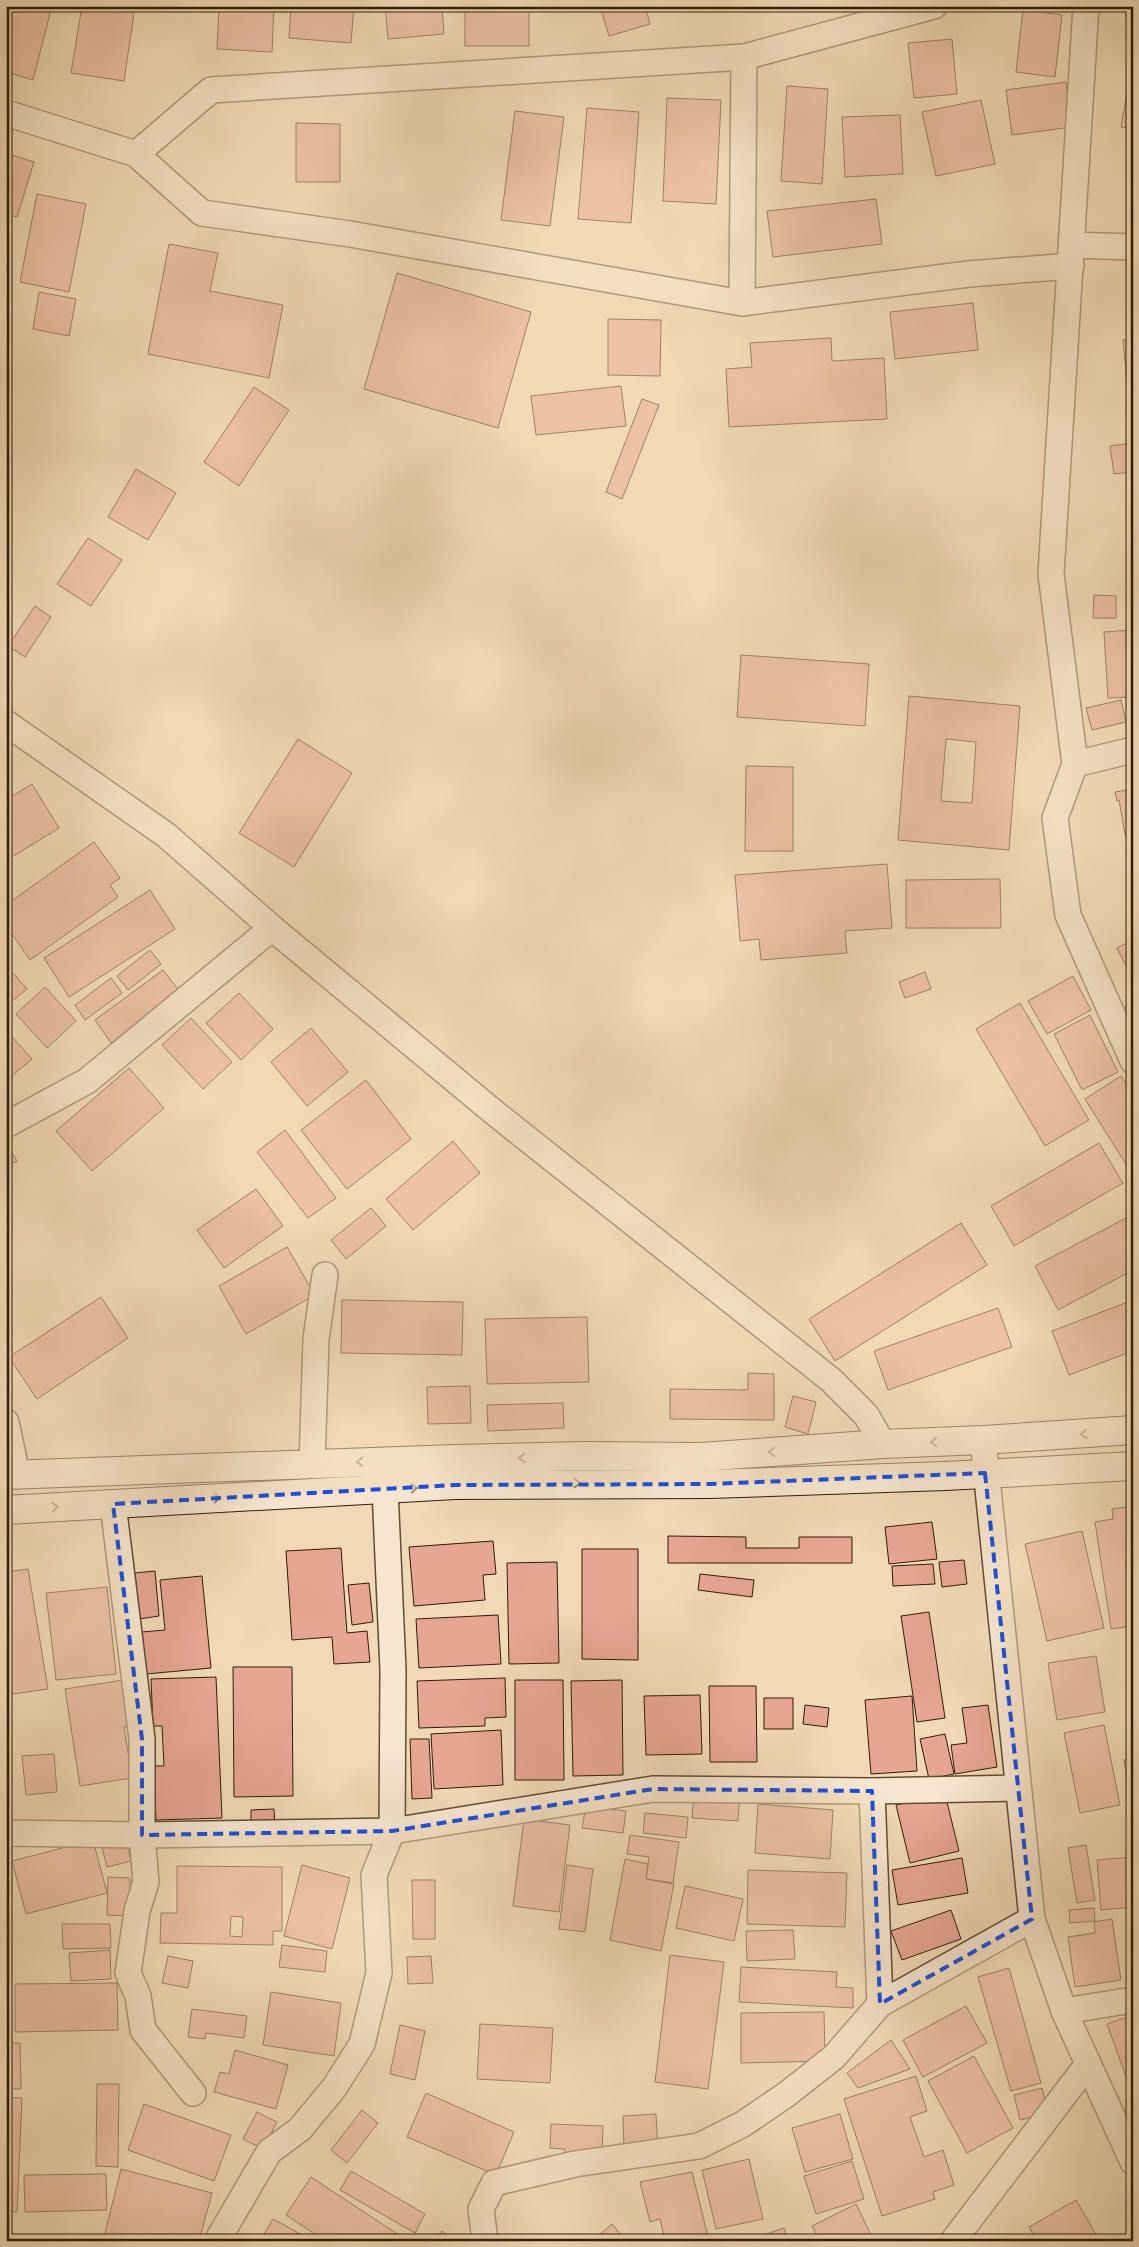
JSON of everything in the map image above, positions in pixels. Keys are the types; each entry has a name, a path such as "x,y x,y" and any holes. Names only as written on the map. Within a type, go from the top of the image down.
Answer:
{"main road":[{"path":"12,1474 584,1456 700,1457 883,1444 983,1440 1133,1430"},
{"path":"6,1510 385,1489 560,1483 710,1484 1133,1466"}],"street":[{"path":"136,154 211,90 744,57 934,6"},
{"path":"1086,6 1051,574 1075,764 1055,818 1068,914 1133,1061"},
{"path":"742,303 744,57"},
{"path":"6,113 136,154 202,213 350,234 742,303 969,274 1133,247"},
{"path":"6,723 166,836 272,928 496,1114 831,1380 866,1415 883,1444"},
{"path":"1075,764 1133,750"},
{"path":"6,1126 87,1081 272,928"},
{"path":"312,1464 316,1339 326,1275"},
{"path":"6,1422 12,1474"},
{"path":"983,1440 1032,1920 1064,2011 1133,2162"},
{"path":"217,2241 270,2152 306,2122 334,2088 362,2044 380,1973 374,1875 392,1831 393,1670 385,1489"},
{"path":"112,1504 142,1739 142,1835 146,1882 137,1911 128,1973 138,1996 143,2030 194,2093"},
{"path":"6,1833 142,1835 392,1831 653,1789 872,1791 1018,1788"},
{"path":"872,1791 880,2004"},
{"path":"485,2241 481,2209 494,2183 575,2164 699,2146 743,2124 814,2073 834,2057 880,2004 1032,1920"},
{"path":"1064,2011 1133,2000"},
{"path":"953,2241 1088,2064"}],"highlighted area":[{"path":"985,1473 1032,1919 880,2004 872,1791 653,1789 392,1831 142,1835 142,1739 113,1504 455,1485 710,1484"}],"building":[{"path":"6,6 52,6 33,80 6,72"},
{"path":"82,6 134,13 124,81 71,73"},
{"path":"219,6 274,6 272,52 217,49"},
{"path":"291,6 354,6 351,43 289,38"},
{"path":"385,6 442,6 444,34 388,39"},
{"path":"465,6 529,6 529,46 465,46"},
{"path":"600,6 645,6 650,24 609,36"},
{"path":"700,6 726,6 702,12"},
{"path":"1023,10 1062,15 1055,77 1016,72"},
{"path":"952,39 957,94 914,98 908,43"},
{"path":"1129,81 1133,81 1133,129 1121,127"},
{"path":"1066,82 1072,127 1012,135 1006,90"},
{"path":"787,86 828,89 822,184 781,181"},
{"path":"667,98 721,100 716,204 663,201"},
{"path":"981,100 995,164 936,176 922,112"},
{"path":"587,108 639,112 631,223 578,219"},
{"path":"515,111 564,117 550,226 501,220"},
{"path":"900,115 903,174 845,177 842,117"},
{"path":"296,123 340,124 340,182 296,182"},
{"path":"6,153 34,162 17,217 6,214"},
{"path":"1131,159 1133,160 1133,206 1128,206"},
{"path":"37,194 86,204 69,292 20,282"},
{"path":"876,199 882,244 773,257 767,211"},
{"path":"169,244 218,253 210,291 283,305 269,378 148,354"},
{"path":"397,273 531,312 498,428 364,389"},
{"path":"1128,276 1133,276 1133,314 1128,314"},
{"path":"39,292 76,299 69,336 33,329"},
{"path":"973,303 978,350 895,359 890,312"},
{"path":"608,319 661,320 660,376 608,375"},
{"path":"831,338 832,361 884,358 887,419 729,427 726,369 752,367 750,343"},
{"path":"1133,339 1133,380 1127,381 1123,340"},
{"path":"621,386 626,426 536,435 531,396"},
{"path":"254,387 289,410 239,486 204,462"},
{"path":"642,399 659,405 622,499 606,492"},
{"path":"1127,404 1133,404 1133,435 1129,435"},
{"path":"1133,443 1133,472 1114,474 1110,446"},
{"path":"136,469 176,493 148,540 108,517"},
{"path":"1133,484 1133,532 1127,485"},
{"path":"88,538 122,560 91,606 57,584"},
{"path":"1094,595 1116,596 1116,618 1093,618"},
{"path":"35,606 51,617 25,657 8,646"},
{"path":"1133,630 1133,697 1108,698 1104,632"},
{"path":"741,655 869,664 865,726 737,717"},
{"path":"909,696 1020,706 1009,850 898,840","holes":["946,739 976,742 972,803 941,801"]},
{"path":"1121,700 1126,722 1092,730 1086,708"},
{"path":"298,739 352,773 294,867 239,833"},
{"path":"746,766 793,767 793,851 745,851"},
{"path":"32,784 59,828 12,857 6,848 6,800"},
{"path":"1133,789 1133,833 1125,835 1119,800 1117,801 1115,792"},
{"path":"94,842 120,878 110,885 118,897 30,960 6,925 6,905"},
{"path":"887,864 892,928 845,931 847,953 761,960 759,939 740,941 735,875"},
{"path":"1000,879 1001,928 906,928 906,880"},
{"path":"150,890 175,929 69,997 44,958"},
{"path":"1133,940 1133,980 1117,948"},
{"path":"150,950 161,964 128,990 117,976"},
{"path":"6,965 27,989 6,1006"},
{"path":"163,970 180,992 111,1043 95,1020"},
{"path":"925,972 931,989 905,998 899,982"},
{"path":"1073,976 1091,1010 1047,1034 1028,1001"},
{"path":"111,978 122,993 85,1020 75,1005"},
{"path":"45,987 76,1021 47,1048 16,1014"},
{"path":"239,993 273,1029 241,1060 206,1023"},
{"path":"1020,1003 1089,1120 1045,1146 976,1029"},
{"path":"1133,1004 1133,1037 1120,1010"},
{"path":"1090,1015 1118,1072 1082,1090 1054,1034"},
{"path":"191,1018 232,1062 203,1089 162,1045"},
{"path":"311,1028 348,1072 307,1106 271,1062"},
{"path":"6,1030 32,1059 6,1081"},
{"path":"129,1068 164,1108 92,1171 56,1131"},
{"path":"1121,1076 1133,1095 1133,1167 1129,1169 1085,1099"},
{"path":"366,1080 411,1139 347,1189 301,1130"},
{"path":"285,1130 336,1198 308,1218 257,1152"},
{"path":"453,1141 480,1173 413,1230 386,1199"},
{"path":"6,1142 17,1161 6,1167"},
{"path":"1099,1143 1123,1183 1014,1246 991,1206"},
{"path":"256,1189 283,1226 224,1268 197,1230"},
{"path":"371,1208 386,1226 346,1259 331,1240"},
{"path":"1128,1217 1133,1226 1133,1270 1058,1310 1035,1266"},
{"path":"961,1223 987,1265 835,1361 809,1319"},
{"path":"287,1247 315,1295 246,1334 219,1286"},
{"path":"101,1297 128,1338 37,1399 9,1357"},
{"path":"342,1300 463,1302 462,1355 341,1353"},
{"path":"1133,1300 1133,1351 1069,1375 1052,1331"},
{"path":"998,1308 1012,1347 888,1390 874,1351"},
{"path":"587,1317 589,1382 487,1384 485,1319"},
{"path":"748,1373 774,1374 774,1420 670,1419 670,1389 748,1390"},
{"path":"470,1386 471,1423 428,1424 427,1387"},
{"path":"793,1396 816,1402 808,1434 785,1427"},
{"path":"563,1403 564,1428 488,1431 487,1405"},
{"path":"1133,1506 1133,1626 1111,1629 1095,1522 1113,1519 1112,1509"},
{"path":"932,1522 937,1559 889,1564 885,1527"},
{"path":"1082,1531 1104,1628 1047,1641 1025,1544"},
{"path":"668,1536 746,1537 746,1548 799,1548 799,1537 852,1537 852,1563 668,1563"},
{"path":"493,1541 496,1574 483,1575 485,1600 414,1606 409,1547"},
{"path":"341,1548 347,1633 367,1631 370,1662 334,1664 332,1637 292,1640 286,1551"},
{"path":"582,1549 638,1549 638,1660 582,1659"},
{"path":"964,1560 967,1584 942,1587 939,1562"},
{"path":"557,1562 559,1663 509,1664 507,1563"},
{"path":"933,1564 935,1584 893,1586 892,1566"},
{"path":"28,1569 48,1689 6,1695 6,1572"},
{"path":"155,1571 159,1616 139,1619 135,1573"},
{"path":"700,1574 754,1580 752,1597 698,1590"},
{"path":"202,1576 211,1668 146,1674 142,1632 165,1630 160,1580"},
{"path":"369,1583 373,1622 352,1625 348,1585"},
{"path":"107,1587 116,1674 56,1680 46,1593"},
{"path":"929,1612 945,1718 917,1722 901,1616"},
{"path":"498,1615 501,1664 419,1668 416,1619"},
{"path":"1096,1656 1105,1712 1057,1720 1048,1663"},
{"path":"233,1667 292,1667 293,1796 234,1797"},
{"path":"216,1677 222,1818 156,1820 154,1766 164,1766 162,1726 153,1726 151,1679"},
{"path":"505,1678 506,1717 485,1718 485,1726 419,1728 417,1681"},
{"path":"124,1680 131,1726 124,1727 132,1778 80,1786 65,1689"},
{"path":"515,1680 563,1680 564,1780 515,1780"},
{"path":"622,1680 623,1775 573,1776 571,1681"},
{"path":"709,1686 756,1686 757,1762 710,1762"},
{"path":"700,1695 702,1754 646,1755 644,1696"},
{"path":"912,1696 917,1771 871,1774 865,1700"},
{"path":"764,1698 793,1698 793,1729 764,1729"},
{"path":"805,1705 829,1708 827,1727 803,1724"},
{"path":"988,1705 997,1767 955,1774 951,1745 967,1743 962,1708"},
{"path":"1104,1725 1120,1805 1080,1813 1064,1733"},
{"path":"501,1730 503,1785 434,1789 431,1734"},
{"path":"945,1734 954,1774 929,1779 920,1739"},
{"path":"410,1739 429,1739 432,1798 412,1799"},
{"path":"54,1754 57,1792 26,1795 22,1756"},
{"path":"1133,1758 1133,1785 1128,1786 1124,1760"},
{"path":"694,1792 740,1795 738,1821 692,1818"},
{"path":"945,1794 959,1851 910,1863 896,1805"},
{"path":"758,1804 833,1810 830,1859 755,1853"},
{"path":"586,1806 626,1811 623,1833 582,1828"},
{"path":"274,1809 275,1826 251,1827 251,1810"},
{"path":"645,1813 688,1817 686,1838 643,1833"},
{"path":"524,1819 570,1825 559,1912 513,1906"},
{"path":"630,1835 679,1842 673,1883 646,1879 649,1857 627,1854"},
{"path":"125,1837 131,1861 107,1867 101,1843"},
{"path":"93,1840 107,1893 26,1914 12,1861"},
{"path":"1086,1845 1095,1900 1077,1903 1068,1848"},
{"path":"1133,1857 1133,1907 1101,1910 1097,1860"},
{"path":"962,1858 968,1893 898,1905 892,1870"},
{"path":"625,1859 648,1864 646,1879 674,1884 661,1951 610,1940"},
{"path":"302,1865 350,1878 332,1949 284,1936"},
{"path":"567,1865 593,1869 585,1932 559,1929"},
{"path":"177,1866 282,1867 282,1931 273,1931 273,1945 160,1943 161,1913 177,1913","holes":["231,1916 243,1917 242,1937 230,1936"]},
{"path":"748,1870 847,1873 845,1927 747,1924"},
{"path":"108,1877 130,1878 130,1916 107,1915"},
{"path":"412,1880 435,1880 435,1939 413,1939"},
{"path":"685,1886 743,1899 734,1941 676,1928"},
{"path":"1094,1908 1095,1921 1070,1923 1069,1910"},
{"path":"951,1910 961,1939 902,1960 891,1931"},
{"path":"1112,1919 1121,1980 1075,1987 1068,1937 1095,1933 1094,1922"},
{"path":"62,1924 110,1924 111,1948 63,1949"},
{"path":"793,1930 795,1959 747,1961 746,1931"},
{"path":"282,1945 327,1951 325,1972 279,1967"},
{"path":"110,1950 111,1979 71,1981 69,1953"},
{"path":"670,1955 724,1962 708,2089 655,2082"},
{"path":"168,1956 193,1961 188,1988 162,1983"},
{"path":"431,1956 433,1983 408,1984 407,1957"},
{"path":"741,1967 837,1972 836,1987 853,1988 853,2008 739,2002"},
{"path":"1009,1968 1041,2083 1011,2091 978,1977"},
{"path":"117,1983 118,2030 15,2032 15,1984"},
{"path":"271,1992 341,2003 334,2056 263,2045"},
{"path":"966,2006 987,2043 923,2077 903,2040"},
{"path":"192,2009 247,2016 244,2038 206,2033 205,2039 188,2037"},
{"path":"824,2012 825,2061 741,2063 741,2013"},
{"path":"1133,2015 1133,2096 1107,2024"},
{"path":"480,2024 553,2028 550,2083 477,2079"},
{"path":"400,2025 425,2031 415,2080 390,2074"},
{"path":"891,2040 910,2069 858,2088 847,2073"},
{"path":"6,2043 20,2043 21,2089 6,2089"},
{"path":"235,2050 288,2065 276,2109 214,2092 220,2072 229,2074"},
{"path":"974,2056 1013,2128 967,2153 928,2081"},
{"path":"916,2076 927,2111 910,2117 924,2157 943,2150 954,2185 933,2192 935,2199 882,2216 844,2099"},
{"path":"97,2084 119,2084 118,2167 96,2166"},
{"path":"1042,2088 1048,2113 1020,2120 1014,2095"},
{"path":"426,2093 514,2132 496,2175 407,2137"},
{"path":"6,2097 22,2098 17,2212 6,2211"},
{"path":"144,2104 231,2135 214,2181 128,2150"},
{"path":"362,2110 378,2123 347,2163 331,2150"},
{"path":"257,2112 277,2122 263,2149 243,2139"},
{"path":"656,2114 658,2149 624,2150 623,2116"},
{"path":"840,2114 853,2159 805,2172 792,2128"},
{"path":"551,2124 603,2126 602,2156 565,2155 565,2149 550,2148"},
{"path":"749,2159 763,2219 716,2229 702,2170"},
{"path":"852,2161 864,2199 816,2214 804,2176"},
{"path":"121,2169 212,2193 199,2241 103,2241"},
{"path":"351,2171 425,2214 415,2233 340,2190"},
{"path":"692,2172 709,2241 665,2241 660,2219 650,2222 640,2182"},
{"path":"106,2174 107,2210 25,2212 24,2175"},
{"path":"311,2177 408,2241 325,2241 286,2215"},
{"path":"1076,2200 1100,2241 1037,2241 1029,2227"},
{"path":"856,2204 874,2241 820,2241 812,2226"},
{"path":"273,2219 313,2241 261,2239"},
{"path":"612,2224 626,2241 592,2241"},
{"path":"784,2228 788,2241 746,2241"},
{"path":"442,2231 453,2241 434,2241"}]}
